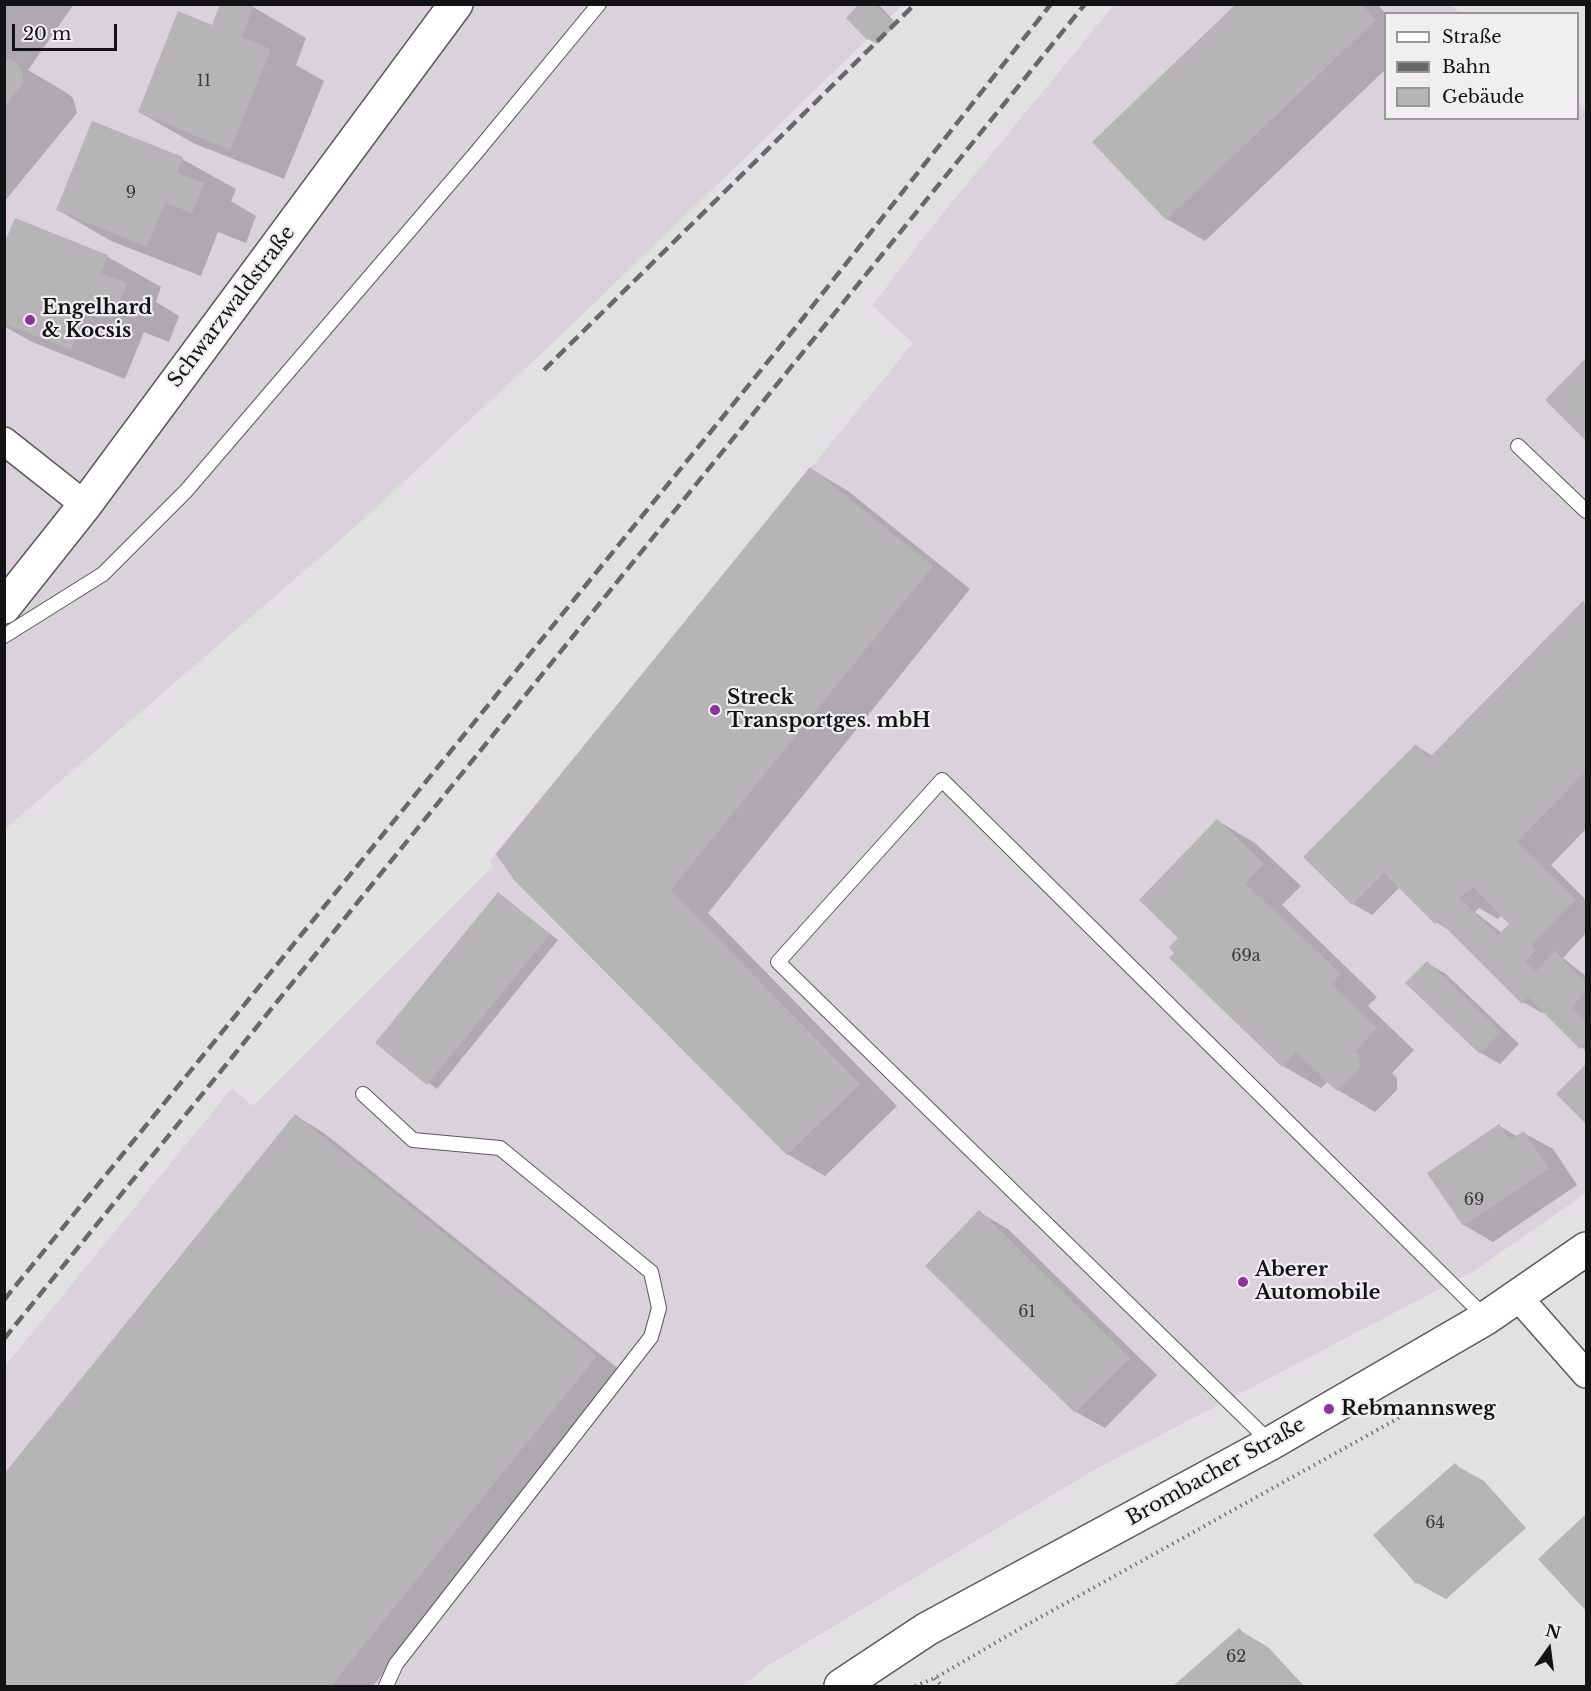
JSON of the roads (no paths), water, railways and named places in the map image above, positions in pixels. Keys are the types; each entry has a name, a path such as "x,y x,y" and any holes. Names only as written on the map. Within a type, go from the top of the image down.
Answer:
{"main road":[{"name":"Schwarzwaldstraße","path":"4,608 85,505 456,4"},
{"name":"Brombacher Straße","path":"841,1686 927,1629 1271,1443 1486,1318 1587,1249"}],"street":[{"path":"4,441 85,505"},
{"path":"1518,1297 1587,1374"}],"lane":[{"path":"4,636 103,574 186,491 475,154 598,4"},
{"path":"1518,446 1587,511"},
{"path":"1271,1443 778,962 942,780 1486,1318"},
{"path":"363,1094 413,1140 500,1148 651,1272 659,1308 651,1337 631,1365 378,1686"},
{"path":"387,1686 396,1664"}],"railway":[{"path":"544,370 915,4"},
{"path":"4,1300 796,327 1051,4"},
{"path":"4,1339 1085,4"}],"place":[{"name":"Engelhard & Kocsis","path":"30,320"},
{"name":"Streck Transportges. mbH","path":"715,710"},
{"name":"Aberer Automobile","path":"1243,1282"},
{"name":"Rebmannsweg","path":"1329,1409"}]}
